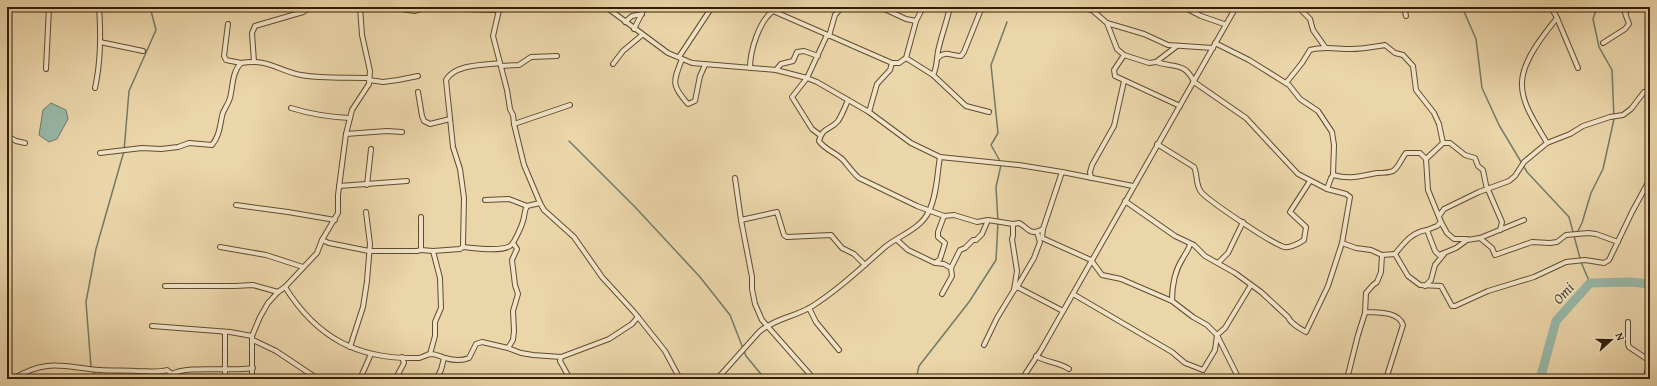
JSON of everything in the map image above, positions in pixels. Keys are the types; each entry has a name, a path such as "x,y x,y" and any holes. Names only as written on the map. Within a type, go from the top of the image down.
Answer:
{"street":[{"path":"46,69 46,37 49,7"},
{"path":"95,88 98,72 100,42 100,7"},
{"path":"254,62 252,33 255,26 303,12 311,7"},
{"path":"252,379 253,338 260,316 268,303 316,254 322,240 338,213 339,186 346,134 352,110 369,84 370,71 362,35 360,7"},
{"path":"386,7 415,11 425,8 499,9 510,7"},
{"path":"606,7 668,53 692,63 776,70 807,78 823,85 869,112 911,143 940,157 1019,165 1133,186"},
{"path":"634,29 645,7"},
{"path":"705,65 700,76 695,101 688,104 680,95 674,84 676,75 681,58 712,7"},
{"path":"770,7 773,11 892,63 899,63 906,58 916,21 922,7"},
{"path":"820,134 812,129 805,120 792,97 807,78 828,35 835,15 842,7"},
{"path":"880,7 906,19 916,21"},
{"path":"933,75 938,58 938,49 950,7"},
{"path":"938,58 940,55 946,53 961,56 982,7"},
{"path":"1081,7 1092,10 1107,23 1144,34 1168,45 1213,48"},
{"path":"1184,7 1201,16 1224,24"},
{"path":"1022,379 1041,350 1124,201 1216,43 1224,24 1236,7"},
{"path":"1298,7 1310,19 1313,30 1325,47"},
{"path":"1404,7 1406,16"},
{"path":"1551,7 1578,68"},
{"path":"1603,43 1625,29 1629,24 1625,13 1630,7"},
{"path":"499,9 493,36 524,166 540,203 544,210 574,237 602,277 638,317 665,351 680,379"},
{"path":"750,68 750,56 764,20 773,11"},
{"path":"625,22 632,16 642,14"},
{"path":"1547,143 1533,119 1524,98 1522,82 1525,68 1539,40 1557,18"},
{"path":"1107,23 1117,49 1124,55 1149,63 1156,62 1186,68 1194,82 1246,118 1298,174 1327,189 1346,194 1350,197 1342,243 1328,286 1306,332 1298,328 1266,296 1235,273 1205,256 1194,245 1175,236 1124,201"},
{"path":"228,24 224,56 226,60 241,63 254,62 275,65 299,74 323,78 369,79 383,82 418,76"},
{"path":"613,64 624,51 642,35"},
{"path":"100,42 143,51"},
{"path":"1216,43 1249,60 1286,83 1300,99 1318,111 1332,132 1334,145 1333,175 1327,189"},
{"path":"1286,83 1310,50 1325,47 1349,49 1385,45 1395,53 1403,55 1413,66 1416,90 1434,113 1439,124 1443,143"},
{"path":"1156,62 1177,46"},
{"path":"776,70 781,64 793,61 797,52 804,52 818,56"},
{"path":"1124,55 1114,70 1115,76 1180,106"},
{"path":"463,247 464,198 460,168 453,147 446,80 449,75 461,69 500,64 519,65 530,57 557,56"},
{"path":"906,58 933,75 966,106 989,112"},
{"path":"100,153 142,148 167,148 189,143 212,145 216,141 222,123 222,115 229,100 237,67 241,63"},
{"path":"869,112 878,84 890,70 892,63"},
{"path":"1091,178 1090,172 1092,165 1114,126 1124,81"},
{"path":"418,92 424,122 430,124 450,118"},
{"path":"1439,216 1444,210 1488,189 1509,181 1515,176 1524,162 1547,143 1570,134 1583,126 1610,117 1623,115 1631,109 1644,92 1650,93"},
{"path":"848,100 838,121 820,134 819,141 844,161 852,173 859,178 917,206 944,216 954,215 977,222 988,220 1013,224 1019,223 1029,232 1037,232 1043,229"},
{"path":"514,124 570,105"},
{"path":"291,108 306,113 329,117 350,118"},
{"path":"346,134 387,131 402,132"},
{"path":"7,136 16,141 25,143"},
{"path":"1426,160 1443,143 1450,143 1460,152 1475,158 1478,166 1482,170 1488,189 1502,222 1500,230"},
{"path":"1157,144 1194,167 1198,186 1201,192 1243,222 1285,247 1297,245 1304,240 1306,227 1290,212 1310,181"},
{"path":"367,185 371,149"},
{"path":"1333,175 1344,178 1357,178 1391,172 1397,168 1400,160 1406,153 1420,153 1426,160 1428,190 1443,227 1454,239 1468,240 1480,238 1524,220"},
{"path":"717,379 767,325 809,308 841,286 887,246 919,225 930,210 936,187 940,157"},
{"path":"1062,172 1043,229 1042,238 1091,260 1102,275 1121,279 1172,301 1207,325 1217,335 1239,379"},
{"path":"735,178 752,277 752,289 755,304 762,320 814,379"},
{"path":"1395,254 1408,276 1420,285 1441,286 1452,306 1534,277 1566,262 1585,260 1604,263 1609,260 1650,179"},
{"path":"339,186 407,181"},
{"path":"485,200 509,199 527,206 540,203"},
{"path":"236,205 335,220"},
{"path":"322,240 329,243 369,251 411,252 463,247 493,248 510,246 514,243 524,220 524,211 527,206"},
{"path":"350,347 363,307 369,251 369,231 366,212"},
{"path":"741,220 777,212 784,235 787,237 831,235 842,248 854,254 865,265"},
{"path":"936,263 940,259 945,243 938,237 938,232 944,216"},
{"path":"421,217 421,250"},
{"path":"942,294 952,276 951,268 960,250 965,248 972,240 979,238 988,220"},
{"path":"1218,263 1228,253 1243,222"},
{"path":"1342,243 1356,248 1372,250 1382,254 1395,254 1413,234 1437,226 1441,222"},
{"path":"1013,224 1012,239 1017,271 1016,289"},
{"path":"1437,226 1443,227"},
{"path":"1427,230 1435,251 1439,254 1444,254"},
{"path":"984,345 996,318 1016,289 1034,258 1040,242 1037,232"},
{"path":"1480,238 1492,248 1495,255 1532,242 1557,242 1566,235 1588,233 1596,234 1618,242"},
{"path":"897,240 908,250 951,268"},
{"path":"1425,286 1431,280 1435,265 1444,254 1468,240"},
{"path":"508,348 513,340 514,331 512,316 518,294 515,285 512,260 517,249 514,243"},
{"path":"1172,301 1172,290 1175,276 1183,257 1189,251 1190,244"},
{"path":"220,247 266,255 303,267"},
{"path":"430,354 435,336 435,322 441,308 440,278 433,251"},
{"path":"1347,379 1365,312 1366,294 1372,285 1377,282 1381,272 1382,254"},
{"path":"165,286 253,285 278,292"},
{"path":"1072,294 1172,352 1185,363 1203,370 1215,350 1217,335 1225,328 1250,285"},
{"path":"285,287 292,298 315,323 333,339 370,354 402,357 420,358 430,354 439,355 444,358 464,360 469,358 476,344 482,342 508,348 521,353 561,357 609,339 632,324 638,317"},
{"path":"1016,289 1063,311"},
{"path":"809,308 816,322 839,350"},
{"path":"1365,312 1395,316 1403,325 1386,379"},
{"path":"1628,322 1629,348 1650,361 1644,379"},
{"path":"152,326 222,332 253,338 276,351 318,379"},
{"path":"222,332 225,333 226,379"},
{"path":"360,379 370,354"},
{"path":"1036,356 1045,362 1062,365 1069,369"},
{"path":"397,379 404,363 402,357"},
{"path":"561,357 560,361 570,379"},
{"path":"436,379 441,370 444,358"},
{"path":"13,379 24,372 61,364 118,371 158,372 167,370 171,377 177,371 253,368"}],"shaded area":[{"path":"51,103 66,110 68,119 57,139 49,142 39,135 43,110"}],"waterway":[{"path":"91,367 86,302 96,249 124,151 129,91 156,30 150,7"},
{"path":"1462,7 1476,39 1482,88 1499,125 1527,172 1569,217 1581,262 1590,283"},
{"path":"1577,233 1582,223 1591,193 1603,169 1614,119 1612,70 1599,47 1593,19 1597,7"},
{"path":"1000,161 991,145 998,133 991,65 1007,22"},
{"path":"569,141 636,208 700,277 730,315 746,356 765,379"},
{"path":"916,379 919,366 969,302 996,260 998,222 996,187 1001,165"},
{"name":"Omi","path":"1540,379 1556,321 1590,283 1630,282 1650,284"},
{"path":"93,371 98,379"}]}
